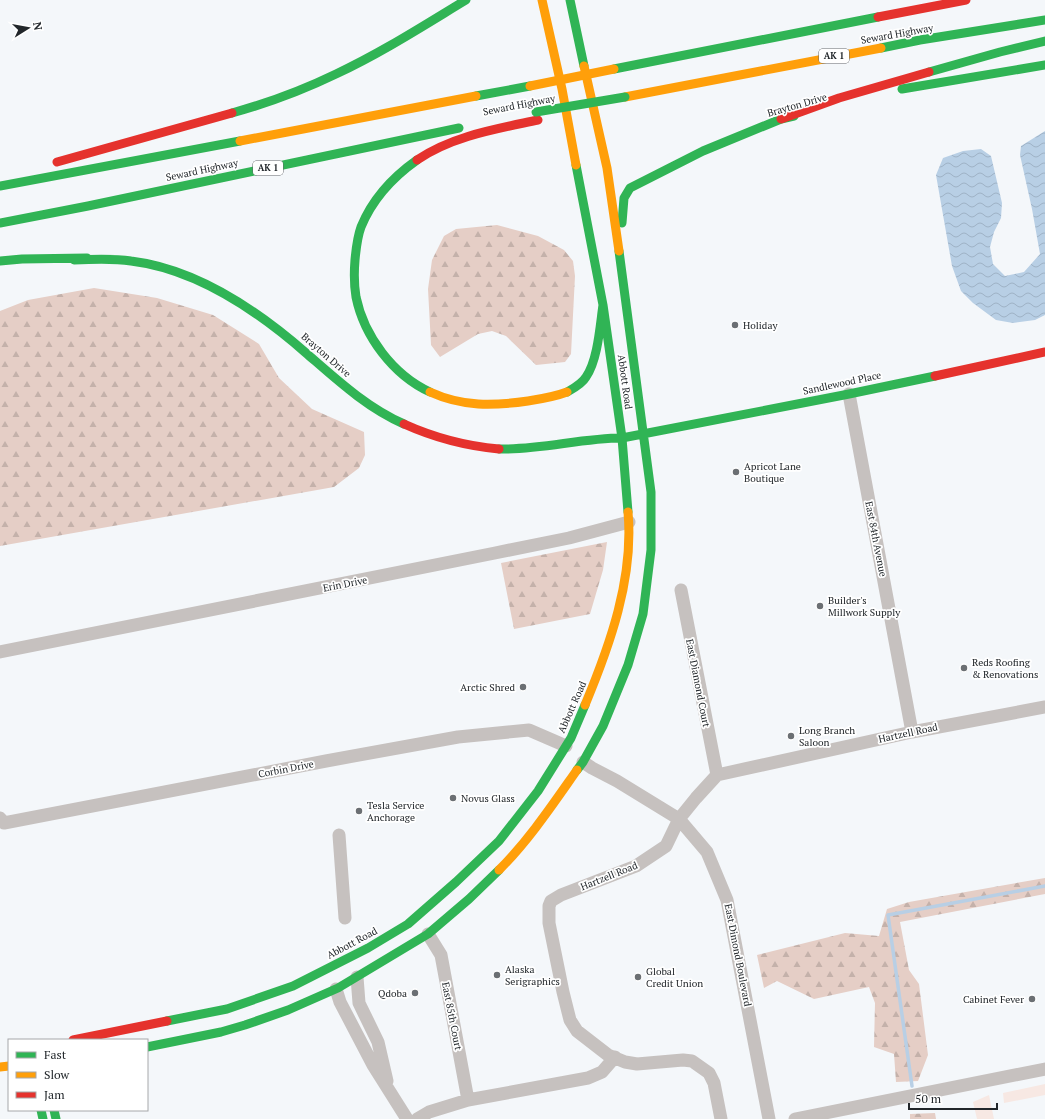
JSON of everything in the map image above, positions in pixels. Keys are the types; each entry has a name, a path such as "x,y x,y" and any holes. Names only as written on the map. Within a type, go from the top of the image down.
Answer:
{"main road":[{"path":"45,166 245,109 317,83 379,51 466,0"},
{"name":"Abbott Road","path":"353,974 428,934 469,899 514,855 556,800 574,754 571,738 596,679 616,620 628,562 629,522 622,438 603,305 562,89 542,0"},
{"name":"Abbott Road","path":"78,1039 227,1009 293,986 366,950 408,924 456,882 499,841 538,791 603,726 628,665 643,614 651,550 651,492 607,168 570,0"},
{"name":"Seward Highway","path":"0,186 530,86 966,0"},
{"name":"Seward Highway","path":"482,123 537,116 625,97 920,40 1045,20"},
{"path":"781,119 839,98 985,56 1045,41"},
{"name":"Brayton Drive","path":"619,252 624,198 630,188 703,151 781,119 894,90 1045,65"},
{"path":"537,116 447,143 430,152 408,167 382,191 366,217 359,234 355,252 354,283 360,311 376,344 395,366 409,378 424,388 443,397 480,405 494,405 558,395 573,389 582,381 586,377 592,365 603,305"},
{"name":"Seward Highway","path":"0,223 466,127"},
{"path":"0,179 15,174"},
{"path":"0,261 29,258 86,258"},
{"name":"Brayton Drive","path":"9,269 86,258 141,263 182,274 221,291 257,313 370,406 407,426 435,437 477,446 504,449 528,448 606,438 622,438 644,434"},
{"name":"Sandlewood Place","path":"644,434 848,394 1045,352"},
{"path":"389,946 398,939 408,924"},
{"path":"148,1047 221,1032 288,1010 337,988 345,975 353,974"}],"street":[{"name":"East 84th Avenue","path":"848,394 912,732"},
{"name":"Erin Drive","path":"0,652 568,538 629,522"},
{"name":"East Diamond Court","path":"681,590 717,775"},
{"name":"Hartzell Road","path":"720,1119 714,1083 709,1073 692,1061 683,1060 637,1064 625,1062 608,1055 577,1031 570,1020 549,923 549,906 551,901 561,894 636,866 666,846 679,819 717,775 912,732 1045,707"},
{"name":"Corbin Drive","path":"2,820 458,737 529,730 574,754"},
{"name":"East Dimond Boulevard","path":"574,754 592,768 617,781 679,819 707,852 727,900 769,1119"},
{"path":"339,835 345,918"},
{"name":"East 85th Court","path":"428,934 441,955 468,1100"},
{"path":"353,974 359,1003 378,1042 389,1091"},
{"path":"337,988 340,1002 373,1065 407,1119"},
{"path":"417,1119 429,1112 468,1100 588,1078 602,1072 615,1057"},
{"path":"795,1119 1045,1069"}],"shaded area":[{"path":"1045,1084 1045,1095 1004,1103 1003,1093"},
{"path":"989,1095 994,1119 977,1119 973,1102"}],"green space":[{"path":"497,225 538,236 564,250 573,261 575,276 571,354 565,362 536,365 506,336 492,331 478,334 440,357 431,345 428,289 432,260 444,236 456,229"},
{"path":"94,288 157,298 213,315 259,344 279,378 312,409 364,432 365,455 359,468 334,487 0,546 0,311 28,300"},
{"path":"607,542 603,570 590,614 514,629 501,563"},
{"path":"1045,878 1045,894 900,922 909,970 919,984 928,1055 918,1081 896,1082 894,1054 874,1047 875,1003 869,987 814,999 777,981 764,988 757,955 845,933 879,936 887,909 909,902"},
{"path":"935,1113 936,1119 910,1119 910,1114"}],"water":[{"path":"1045,131 1045,315 1035,320 1013,323 996,320 973,303 961,291 952,266 936,175 943,158 963,151 981,149 991,156 1002,203 1001,218 994,232 990,247 993,264 1005,276 1024,272 1040,254 1020,155 1021,146"}],"waterway":[{"path":"912,1086 888,915 1045,886"}],"traffic: fast":[{"path":"232,113 285,96 353,66 466,0"},
{"path":"570,0 584,66"},
{"path":"614,69 878,17"},
{"path":"881,48 920,40 1045,20"},
{"path":"929,72 1045,41"},
{"path":"902,89 1045,65"},
{"path":"476,96 530,86"},
{"path":"536,112 625,97"},
{"path":"622,223 624,198 630,188 703,151 781,119 794,116"},
{"path":"0,223 459,128"},
{"path":"0,186 240,141"},
{"path":"417,160 384,190 377,198 366,217 361,227 357,244 355,283 356,297 360,312 373,340 392,365 417,385 430,392"},
{"path":"576,165 603,305 622,438 628,512"},
{"path":"577,770 603,726 628,665 643,614 651,550 651,492 619,251"},
{"path":"0,261 22,259 87,258"},
{"path":"74,260 110,259 155,265 202,282 246,307 287,337 352,392 377,410 404,424"},
{"path":"567,392 578,386 590,370 596,352 603,305"},
{"path":"499,449 530,448 591,440 622,438 935,376"},
{"path":"167,1021 227,1009 293,986 368,948 408,924 456,882 499,841 538,791 571,738 585,705"},
{"path":"148,1047 221,1032 245,1025 288,1010 338,988 428,934 469,899 499,870"},
{"path":"41,1111 43,1119"},
{"path":"54,1111 56,1119"}],"traffic: slow":[{"path":"542,0 562,89 576,165"},
{"path":"625,97 881,48"},
{"path":"584,66 607,168 619,251"},
{"path":"530,86 614,69"},
{"path":"240,141 476,96"},
{"path":"430,392 442,397 466,403 478,404 515,403 552,397 567,392"},
{"path":"585,705 611,635 624,586 629,537 628,512"},
{"path":"499,870 531,834 577,770"},
{"path":"0,1067 8,1066"}],"traffic: jam":[{"path":"878,17 966,0"},
{"path":"781,119 839,98 929,72"},
{"path":"57,162 232,113"},
{"path":"417,160 445,145 475,134 538,120"},
{"path":"935,376 1045,352"},
{"path":"404,424 451,441 499,449"},
{"path":"78,1039 167,1021"}],"place":[{"name":"Holiday","path":"735,325"},
{"name":"Apricot Lane Boutique","path":"736,472"},
{"name":"Builder's Millwork Supply","path":"820,606"},
{"name":"Reds Roofing & Renovations","path":"964,668"},
{"name":"Arctic Shred","path":"523,687"},
{"name":"Long Branch Saloon","path":"791,736"},
{"name":"Novus Glass","path":"453,798"},
{"name":"Tesla Service Anchorage","path":"359,811"},
{"name":"Alaska Serigraphics","path":"497,975"},
{"name":"Global Credit Union","path":"638,977"},
{"name":"Qdoba","path":"415,993"},
{"name":"Cabinet Fever","path":"1032,999"}]}
